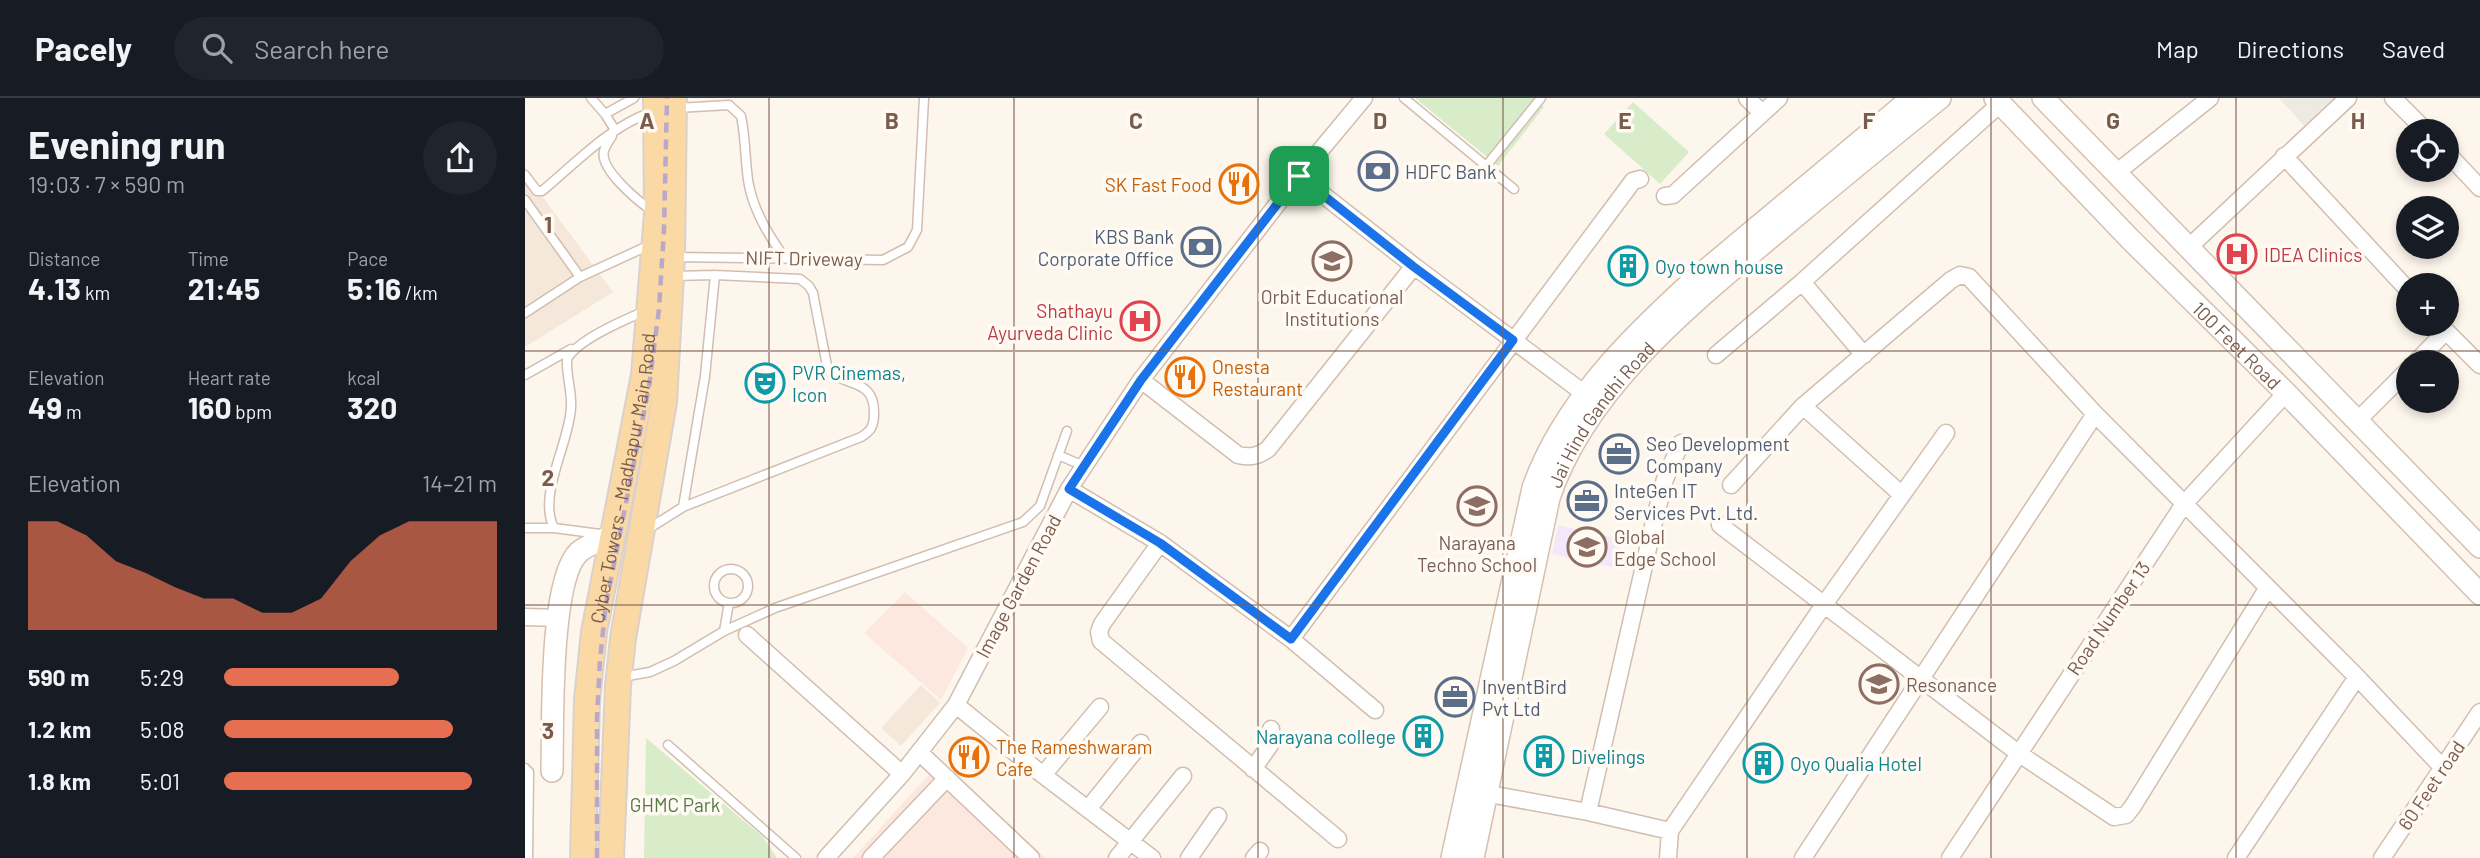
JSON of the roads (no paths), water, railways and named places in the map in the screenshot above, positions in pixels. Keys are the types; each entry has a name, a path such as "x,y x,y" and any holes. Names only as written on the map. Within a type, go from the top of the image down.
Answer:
{"main road":[{"name":"Cyber Towers - Madhapur Main Road","path":"583,858 584,767 594,632 644,375 649,310 666,258 657,214 665,104"},
{"name":"Cyber Towers - Madhapur Main Road","path":"611,858 619,682 624,638 664,402 665,104"},
{"path":"594,632 624,638"},
{"path":"590,680 619,682"}],"street":[{"name":"Image Garden Road","path":"826,858 902,774 956,705 1069,489 1141,380 1299,176 1364,98"},
{"path":"1748,98 1762,113"},
{"path":"1665,196 1673,195 1779,98"},
{"name":"Jai Hind Gandhi Road","path":"1452,858 1476,791 1549,498 1557,474 1593,400 1638,332 1694,280 1912,98"},
{"name":"Jai Hind Gandhi Road","path":"1593,400 1629,368 1670,323 1940,98"},
{"name":"100 Feet Road","path":"2043,98 2480,547"},
{"path":"2116,173 2210,98"},
{"path":"2188,248 2348,98"},
{"path":"2393,98 2413,119"},
{"path":"1716,355 1802,282 1998,101"},
{"name":"100 Feet Road","path":"1998,101 2480,594"},
{"path":"2284,156 2396,277"},
{"path":"2459,166 2480,188"},
{"path":"1299,176 1414,267 1593,400"},
{"path":"1291,639 1633,181 1640,179"},
{"path":"1141,380 1238,455 1258,456 1268,449 1414,267"},
{"path":"1731,485 1804,406 1951,280 1960,275 1969,277 2095,414 2357,677 2442,767"},
{"path":"1802,282 1864,355"},
{"path":"2426,350 2437,336"},
{"path":"2451,336 2480,365"},
{"path":"2357,421 2396,382"},
{"name":"Road Number 13","path":"1950,858 2184,504 2286,393"},
{"path":"1804,406 1902,495"},
{"path":"1803,858 2095,414"},
{"path":"1668,858 1670,831 1945,433"},
{"path":"1588,812 1654,522 1665,480 1681,443"},
{"path":"1069,489 1160,543 1291,639 1375,710"},
{"path":"1720,525 2018,753 2114,817 2126,815 2267,589"},
{"path":"552,771 554,660 564,583 573,560 586,548 614,535"},
{"path":"1160,543 1102,624 1099,632 1101,641 1338,839"},
{"path":"525,617 559,618"},
{"path":"747,635 902,774"},
{"path":"2236,858 2357,677"},
{"path":"956,705 1152,858"},
{"path":"1043,775 1100,707"},
{"name":"60 Feet road","path":"2382,858 2480,712"},
{"path":"1253,769 1270,745 1271,729"},
{"path":"1088,809 1141,743"},
{"path":"919,752 1031,858"},
{"path":"1117,858 1183,776"},
{"path":"871,858 947,778"},
{"path":"1476,791 1670,831"},
{"name":"Jai Hind Gandhi Road","path":"1473,858 1476,791"},
{"path":"1189,858 1218,816"}],"lane":[{"path":"591,98 615,130"},
{"path":"605,114 634,98"},
{"name":"NIFT Driveway","path":"666,258 883,260 908,247 917,230 924,98"},
{"path":"1404,98 1514,189"},
{"path":"1486,166 1541,98"},
{"path":"525,176 537,191 542,191 615,130 635,117 665,104 729,105 741,116 747,173 758,212 771,239 785,258"},
{"path":"615,130 603,152 604,162 634,198 657,214"},
{"path":"525,200 580,277"},
{"path":"525,313 580,277 666,258 715,275 800,279 809,286 828,371 865,388 874,406 871,431 848,444 683,507 643,532"},
{"path":"683,507 705,376 715,275"},
{"path":"525,375 620,322 649,310"},
{"path":"554,528 549,508 572,408 567,359 575,347"},
{"path":"619,682 674,661 724,631 775,608 1023,522 1040,506 1067,431"},
{"path":"1058,455 1084,466"},
{"path":"525,528 554,528 614,535"},
{"path":"730,569 744,576 748,587 744,597 729,603 719,598 714,583 720,573 730,569"},
{"path":"724,631 729,603"},
{"path":"668,745 796,858"},
{"path":"525,768 529,772 528,858"}],"railway":[{"path":"597,858 597,717 600,659 606,604 649,387 659,309 667,98"}],"place":[{"name":"HDFC Bank","path":"1378,171"},
{"name":"SK Fast Food","path":"1239,184"},
{"name":"KBS Bank Corporate Office","path":"1201,247"},
{"name":"IDEA Clinics","path":"2237,254"},
{"name":"Orbit Educational Institutions","path":"1332,261"},
{"name":"Oyo town house","path":"1628,266"},
{"name":"Shathayu Ayurveda Clinic","path":"1140,321"},
{"name":"Onesta Restaurant","path":"1185,377"},
{"name":"PVR Cinemas, Icon","path":"765,383"},
{"name":"Seo Development Company","path":"1619,454"},
{"name":"InteGen IT Services Pvt. Ltd.","path":"1587,501"},
{"name":"Narayana Techno School","path":"1477,506"},
{"name":"Global Edge School","path":"1587,547"},
{"name":"Resonance","path":"1879,684"},
{"name":"InventBird Pvt Ltd","path":"1455,697"},
{"name":"Narayana college","path":"1423,736"},
{"name":"Divelings","path":"1544,756"},
{"name":"The Rameshwaram Cafe","path":"969,757"},
{"name":"Oyo Qualia Hotel","path":"1763,763"}],"park label":[{"name":"GHMC Park","path":"675,804"}]}
